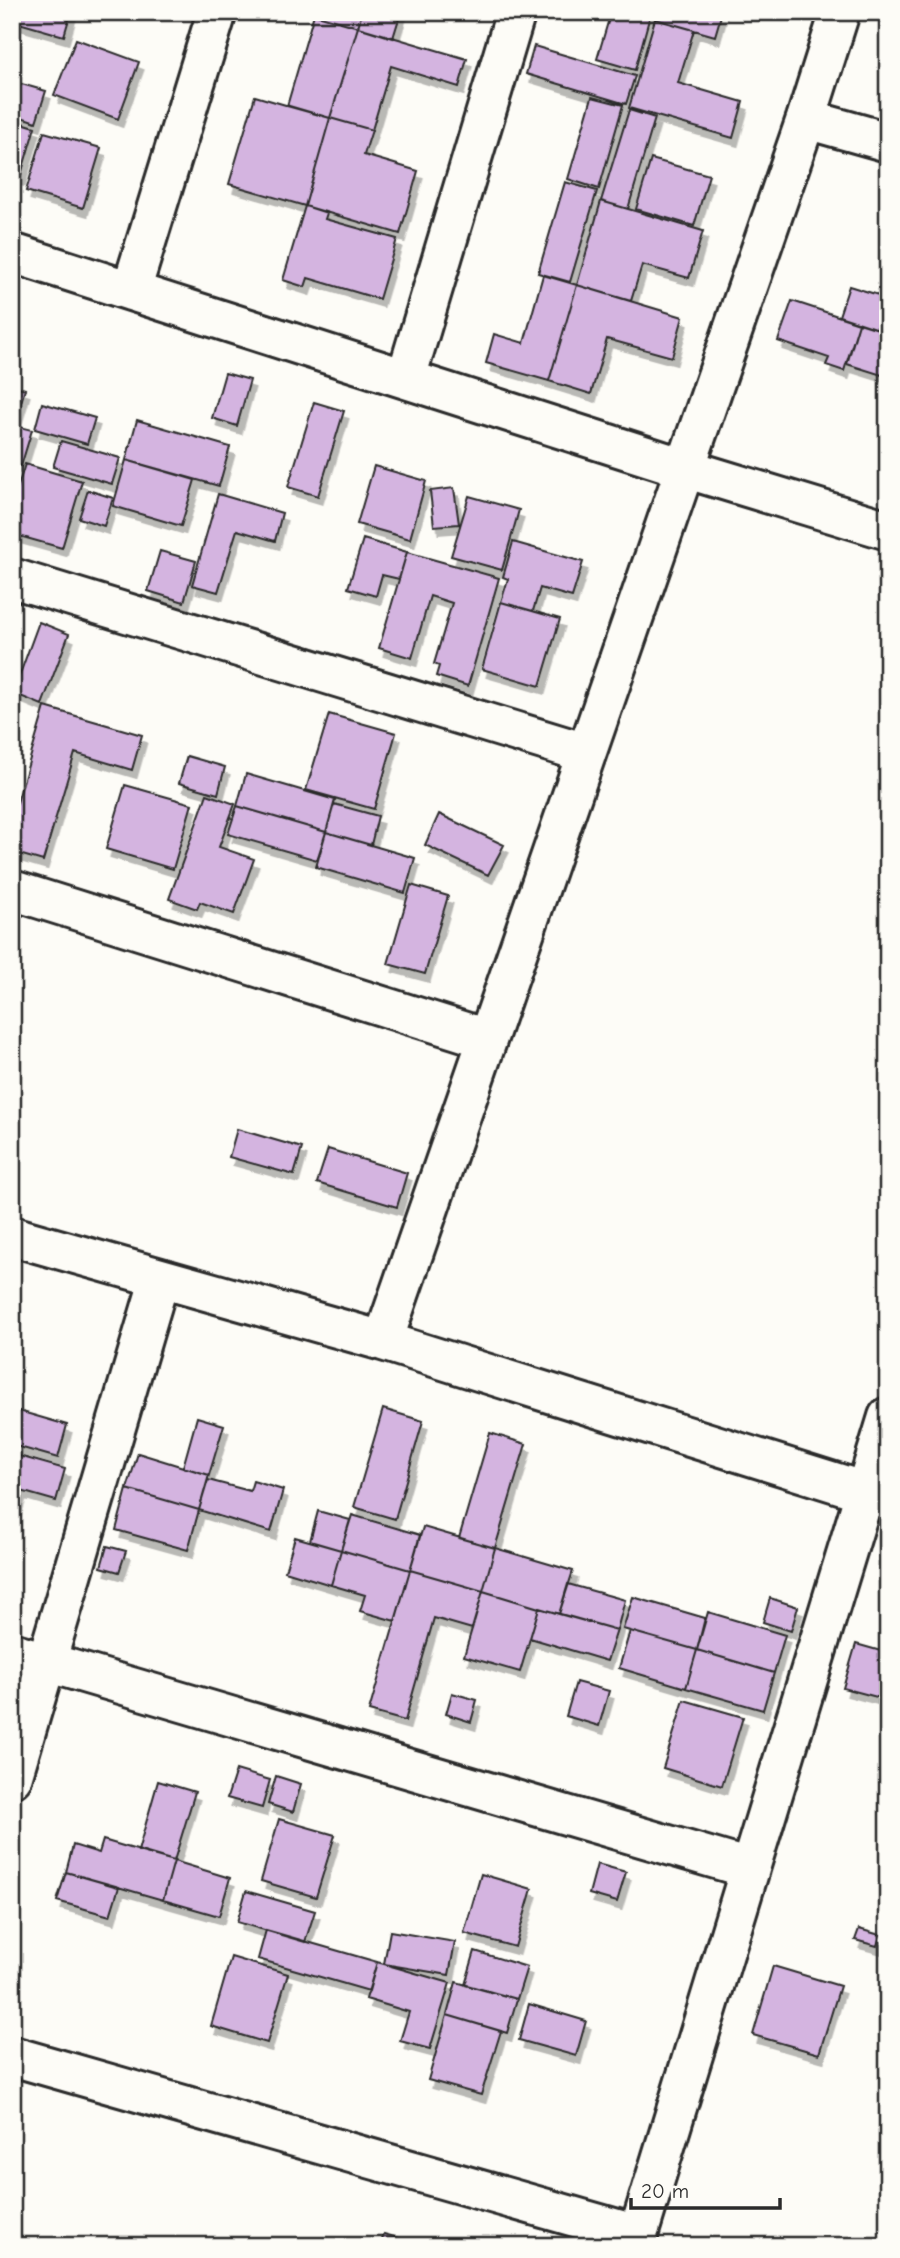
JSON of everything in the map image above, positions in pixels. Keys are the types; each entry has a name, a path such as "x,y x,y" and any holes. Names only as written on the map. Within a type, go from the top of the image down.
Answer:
{"street":[{"path":"131,291 217,12"},
{"path":"406,378 516,12"},
{"path":"383,1341 806,119 840,12"},
{"path":"806,119 888,142"},
{"path":"12,253 684,468 888,530"},
{"path":"12,578 586,753"},
{"path":"12,890 487,1039"},
{"path":"12,1236 383,1341 876,1495"},
{"path":"12,1779 29,1657 160,1278"},
{"path":"12,2056 638,2240 750,1869 876,1495 888,1417"},
{"path":"29,1657 750,1869"}],"building":[{"path":"12,12 71,12 64,36 12,21"},
{"path":"314,12 362,12 358,27"},
{"path":"362,12 401,12 393,38 358,27"},
{"path":"611,12 651,12 635,70 597,59"},
{"path":"657,12 722,12 715,36 655,19"},
{"path":"314,14 358,27 330,118 287,106"},
{"path":"655,19 694,30 678,83 743,102 733,138 629,108"},
{"path":"358,27 467,59 459,87 391,66 372,130 330,118"},
{"path":"76,39 139,62 118,119 54,95"},
{"path":"534,46 635,76 626,104 526,74"},
{"path":"18,83 46,91 36,122 12,114"},
{"path":"255,96 330,118 305,206 229,184"},
{"path":"592,97 623,105 599,189 568,179"},
{"path":"629,110 655,118 628,209 601,201"},
{"path":"330,118 372,130 364,155 418,171 400,234 305,206"},
{"path":"12,120 35,127 20,178 12,176"},
{"path":"44,132 101,148 83,208 26,191"},
{"path":"651,159 709,175 694,226 636,209"},
{"path":"565,182 597,191 570,282 538,273"},
{"path":"601,201 703,231 689,278 642,265 631,301 577,285"},
{"path":"305,206 327,213 325,219 397,239 379,299 308,278 305,287 283,280"},
{"path":"543,275 577,285 549,381 486,363 494,334 524,343"},
{"path":"577,285 683,317 672,357 607,339 591,394 549,381"},
{"path":"849,286 885,297 888,290 888,332 839,316"},
{"path":"792,301 859,323 844,371 826,365 829,358 778,341"},
{"path":"859,323 888,332 888,377 847,364"},
{"path":"225,373 250,380 237,426 212,418"},
{"path":"12,385 25,389 14,426 12,425"},
{"path":"314,402 344,411 318,496 288,487"},
{"path":"42,403 95,418 87,444 35,429"},
{"path":"137,420 230,447 219,486 126,460"},
{"path":"12,425 32,430 21,466 12,464"},
{"path":"61,441 120,458 112,484 53,467"},
{"path":"126,460 195,480 181,526 113,506"},
{"path":"25,464 82,481 62,548 12,534 12,505"},
{"path":"374,466 426,481 410,539 357,524"},
{"path":"454,488 459,524 434,526 430,491"},
{"path":"88,490 113,498 104,526 79,518"},
{"path":"218,494 282,513 275,541 237,530 218,592 192,585"},
{"path":"469,496 519,510 502,570 451,556"},
{"path":"363,539 407,552 399,579 382,575 376,596 348,588"},
{"path":"513,542 583,562 572,597 540,588 533,611 501,602 508,579 503,577"},
{"path":"160,551 196,561 184,602 148,591"},
{"path":"407,552 499,578 468,686 436,676 439,666 434,664 452,603 430,596 412,658 379,648"},
{"path":"501,602 560,619 540,686 482,669"},
{"path":"39,622 69,634 42,705 13,693"},
{"path":"45,707 142,735 132,770 75,753 43,861 12,852 12,820"},
{"path":"329,714 396,733 374,809 306,790"},
{"path":"187,756 225,767 218,794 179,783"},
{"path":"246,774 335,800 326,832 237,806"},
{"path":"125,785 192,804 173,869 106,849"},
{"path":"207,794 235,804 219,847 254,859 234,914 200,902 197,909 169,899"},
{"path":"334,804 378,816 371,845 326,832"},
{"path":"237,806 326,832 317,860 228,834"},
{"path":"439,814 504,845 488,875 425,845"},
{"path":"326,832 415,858 405,893 316,867"},
{"path":"411,885 448,896 425,974 388,964"},
{"path":"237,1129 302,1148 294,1175 229,1157"},
{"path":"328,1149 407,1173 397,1207 317,1183"},
{"path":"12,1409 67,1425 58,1458 12,1445"},
{"path":"383,1409 423,1421 395,1519 354,1507"},
{"path":"197,1417 224,1425 209,1475 183,1467"},
{"path":"490,1433 526,1444 495,1548 459,1538"},
{"path":"138,1453 209,1475 199,1510 127,1489"},
{"path":"12,1454 65,1469 56,1501 21,1491 12,1522"},
{"path":"208,1480 250,1491 253,1481 283,1490 271,1532 199,1510"},
{"path":"127,1489 199,1510 188,1550 116,1530"},
{"path":"318,1511 350,1520 341,1550 310,1541"},
{"path":"352,1515 420,1535 410,1570 341,1550"},
{"path":"423,1527 495,1548 483,1591 410,1570"},
{"path":"295,1537 341,1550 331,1585 285,1571"},
{"path":"107,1546 126,1551 119,1572 101,1567"},
{"path":"495,1548 573,1571 559,1614 483,1591"},
{"path":"341,1550 410,1570 395,1621 360,1611 365,1595 331,1585"},
{"path":"410,1570 483,1591 472,1629 434,1618 405,1721 369,1711"},
{"path":"568,1584 625,1600 617,1630 559,1614"},
{"path":"483,1591 539,1608 520,1672 464,1656"},
{"path":"633,1597 705,1618 697,1650 623,1629"},
{"path":"770,1598 798,1607 791,1631 763,1622"},
{"path":"539,1608 617,1630 607,1661 530,1638"},
{"path":"708,1612 785,1635 774,1673 697,1650"},
{"path":"630,1631 697,1650 686,1688 619,1668"},
{"path":"856,1644 888,1653 888,1700 843,1688"},
{"path":"697,1650 774,1673 763,1710 686,1688"},
{"path":"576,1682 609,1691 599,1726 566,1716"},
{"path":"452,1693 477,1700 471,1722 446,1714"},
{"path":"684,1700 743,1717 722,1786 663,1768"},
{"path":"236,1770 270,1780 262,1808 227,1798"},
{"path":"276,1776 301,1784 293,1812 268,1804"},
{"path":"158,1781 195,1792 174,1861 138,1851"},
{"path":"279,1819 335,1835 316,1897 261,1881"},
{"path":"103,1840 174,1861 163,1900 66,1872 73,1845 99,1853"},
{"path":"174,1861 230,1878 219,1916 163,1900"},
{"path":"597,1864 626,1872 617,1902 589,1894"},
{"path":"66,1872 119,1887 110,1916 57,1901"},
{"path":"481,1874 532,1889 515,1947 464,1933"},
{"path":"246,1891 315,1911 305,1942 237,1922"},
{"path":"859,1929 880,1935 877,1946 855,1940"},
{"path":"266,1930 377,1962 369,1991 258,1959"},
{"path":"390,1931 455,1942 449,1975 384,1964"},
{"path":"475,1951 527,1967 517,1999 465,1985"},
{"path":"231,1957 288,1974 267,2043 211,2026"},
{"path":"377,1962 450,1983 430,2049 400,2041 409,2012 366,1999"},
{"path":"773,1966 840,1986 819,2054 753,2035"},
{"path":"456,1982 517,1999 507,2033 447,2015"},
{"path":"529,2004 586,2021 576,2056 519,2040"},
{"path":"447,2015 501,2031 481,2095 428,2080"},
{"path":"384,2234 426,2246 380,2246"}]}
